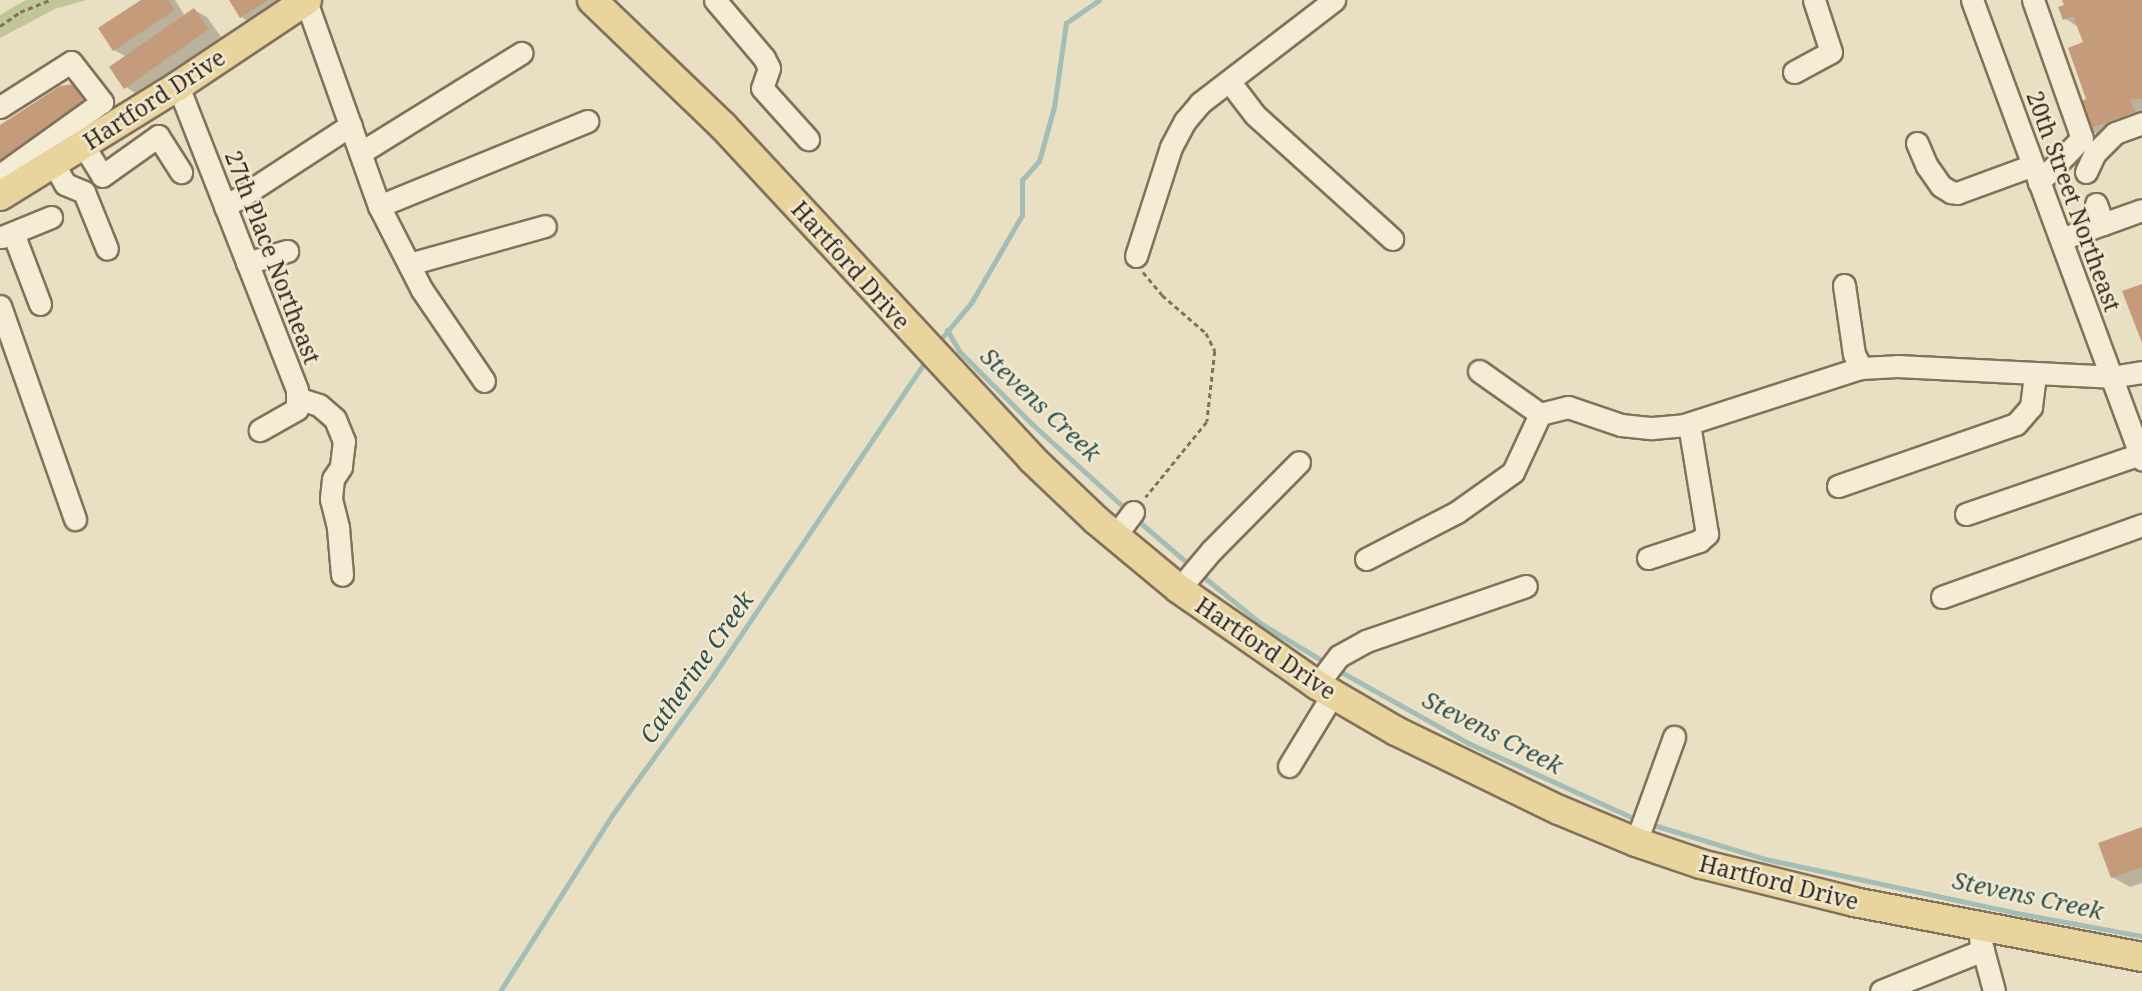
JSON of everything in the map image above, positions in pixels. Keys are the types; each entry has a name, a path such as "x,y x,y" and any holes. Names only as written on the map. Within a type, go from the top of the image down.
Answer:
{"main road":[{"name":"Hartford Drive","path":"0,196 178,86 307,0"},
{"name":"Hartford Drive","path":"592,0 723,126 958,383 1031,458 1124,524 1183,584 1327,679 1408,737 1559,810 1640,829 1700,864 1980,937 2142,957"}],"street":[{"path":"307,0 379,206 422,290 484,381"},
{"path":"715,0 764,58 769,68 762,88 808,139"},
{"path":"1136,256 1171,147 1185,121 1200,103 1334,0"},
{"path":"1794,72 1831,52 1814,0"},
{"name":"20th Street Northeast","path":"1972,0 2141,457"},
{"path":"1917,142 1927,166 1941,186 1957,193 2036,174 2082,138 2033,0"},
{"path":"360,153 520,53"},
{"path":"0,107 71,62 102,102 0,175"},
{"path":"1229,81 1255,115 1392,239"},
{"name":"27th Place Northeast","path":"178,86 297,390 297,409 260,430"},
{"path":"379,206 587,121"},
{"path":"2086,172 2095,153 2115,133 2142,123"},
{"path":"225,207 351,125"},
{"path":"83,145 102,176 158,136 181,172"},
{"path":"53,163 65,184 85,192 107,249"},
{"path":"2061,239 2100,214 2142,209"},
{"path":"40,304 7,235 51,217"},
{"path":"409,264 545,226"},
{"path":"247,263 287,251"},
{"path":"1844,285 1854,354 1861,369"},
{"path":"0,306 75,519"},
{"path":"1479,371 1540,414 1567,407 1621,425 1652,428 1689,424 1861,369 1897,366 2111,377 2142,372"},
{"path":"1838,486 2016,424 2031,407 2035,375"},
{"path":"297,398 319,405 335,419 344,441 341,467 333,479 331,499 338,528 342,575"},
{"path":"1366,559 1457,512 1513,472 1540,414"},
{"path":"1648,558 1699,541 1707,534 1689,424"},
{"path":"1966,514 2141,457"},
{"path":"1183,584 1299,462"},
{"path":"1942,597 2142,525"},
{"path":"1289,766 1327,679 1366,641 1527,586"},
{"path":"1640,829 1674,737"},
{"path":"1881,991 1980,937 1994,991"}],"path":[{"path":"0,26 20,12 49,0"},
{"path":"1124,524 1203,430 1210,406 1215,351 1206,333 1144,276 1136,256"}],"green space":[{"path":"26,0 86,0 55,9 0,38 0,15"}],"building":[{"path":"141,0 168,0 175,10 113,51 98,28"},
{"path":"229,0 268,0 240,18"},
{"path":"2062,0 2142,0 2142,99 2130,99 2135,112 2086,130 2077,103 2086,99 2068,48 2083,42 2073,16 2063,20 2058,7 2064,5"},
{"path":"194,8 209,29 124,89 109,67"},
{"path":"74,84 88,105 0,162 0,125 60,86"},
{"path":"2142,284 2142,343 2122,291"},
{"path":"2142,827 2142,867 2111,878 2098,843"}],"waterway":[{"name":"Catherine Creek","path":"940,340 971,303 1022,215 1022,180 1039,161 1054,107 1066,23 1099,0"},
{"name":"Stevens Creek","path":"947,330 959,351 1032,424 1127,510"},
{"name":"Catherine Creek","path":"500,991 612,815 713,676 923,365"},
{"name":"Stevens Creek","path":"1136,519 1192,567"},
{"name":"Stevens Creek","path":"1200,574 1260,623 1326,663"},
{"name":"Stevens Creek","path":"1334,668 1468,743 1638,820"},
{"name":"Stevens Creek","path":"1647,823 1765,859 2022,914 2142,936"}]}
